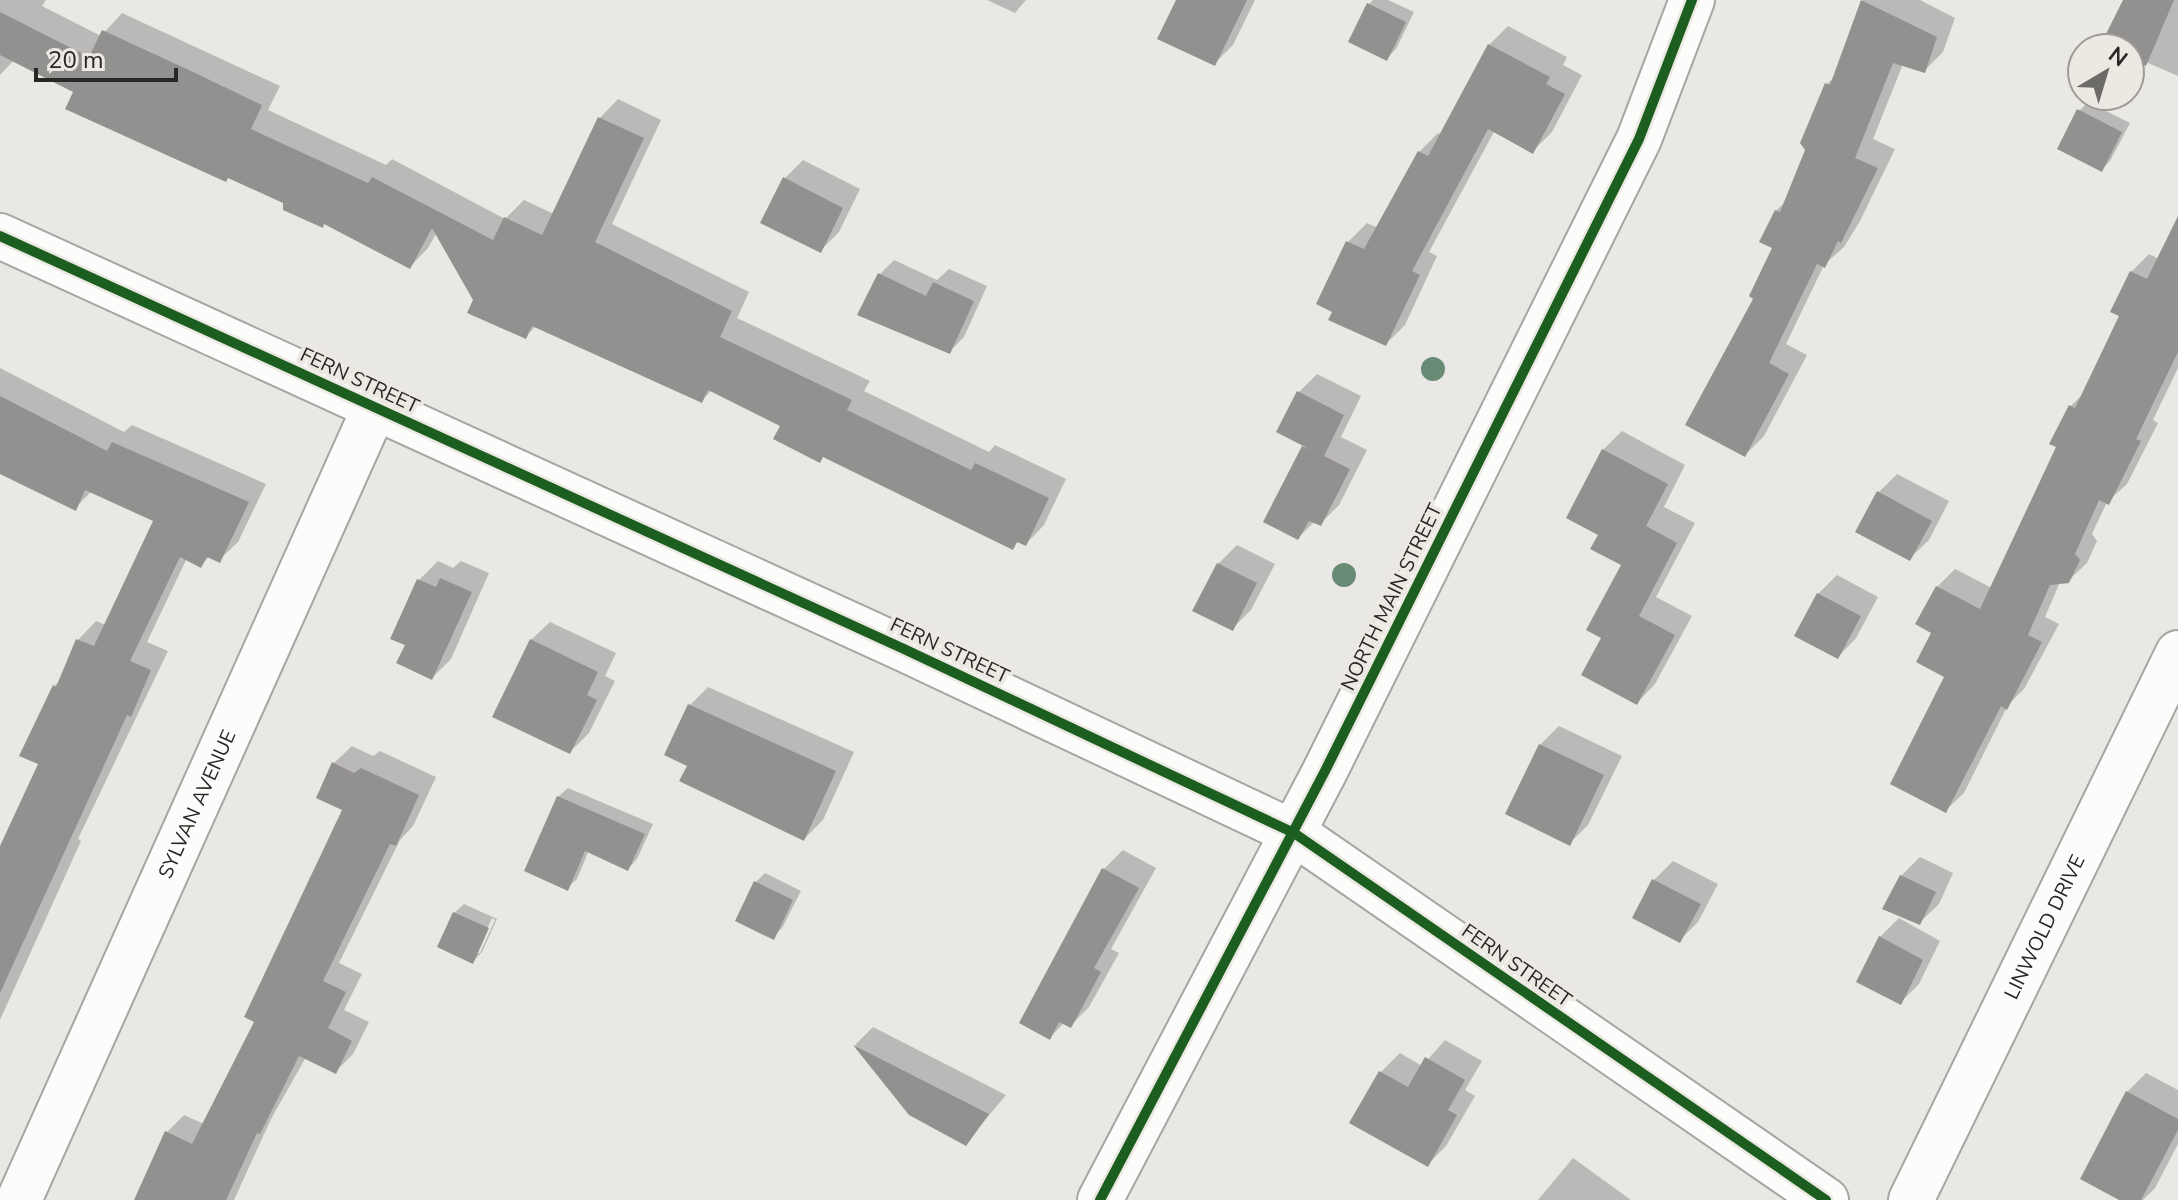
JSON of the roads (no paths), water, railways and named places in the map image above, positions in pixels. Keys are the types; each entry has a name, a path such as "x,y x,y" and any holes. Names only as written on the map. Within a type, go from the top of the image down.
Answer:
{"street":[{"name":"NORTH MAIN STREET","path":"1100,1200 1294,833 1639,139 1692,0"},
{"name":"FERN STREET","path":"0,236 1207,789 1294,833 1826,1200"},
{"name":"SYLVAN AVENUE","path":"19,1200 375,407"},
{"name":"LINWOLD DRIVE","path":"1911,1200 2178,653"}]}
